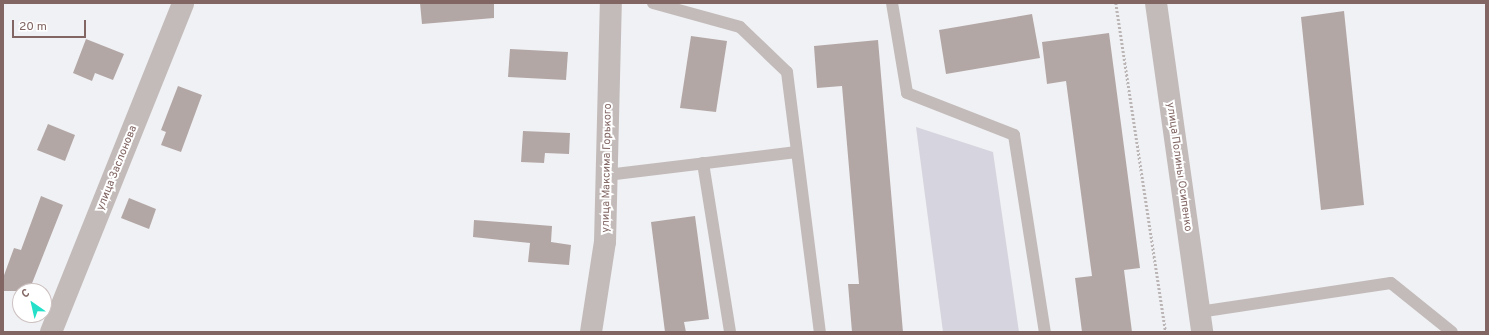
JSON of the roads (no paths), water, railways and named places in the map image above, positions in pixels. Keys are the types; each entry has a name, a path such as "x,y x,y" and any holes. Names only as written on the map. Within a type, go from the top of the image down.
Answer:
{"street":[{"name":"улица Заслонова","path":"51,332 183,3"},
{"name":"улица Максима Горького","path":"591,332 605,242 611,3"},
{"name":"улица Полины Осипенко","path":"1156,3 1201,322"}],"lane":[{"path":"653,3 740,27 787,72 820,332"},
{"path":"892,3 907,92 1014,135 1045,332"},
{"path":"607,175 797,152"},
{"path":"703,163 730,332"},
{"path":"1201,322 1392,283 1452,332"}]}
